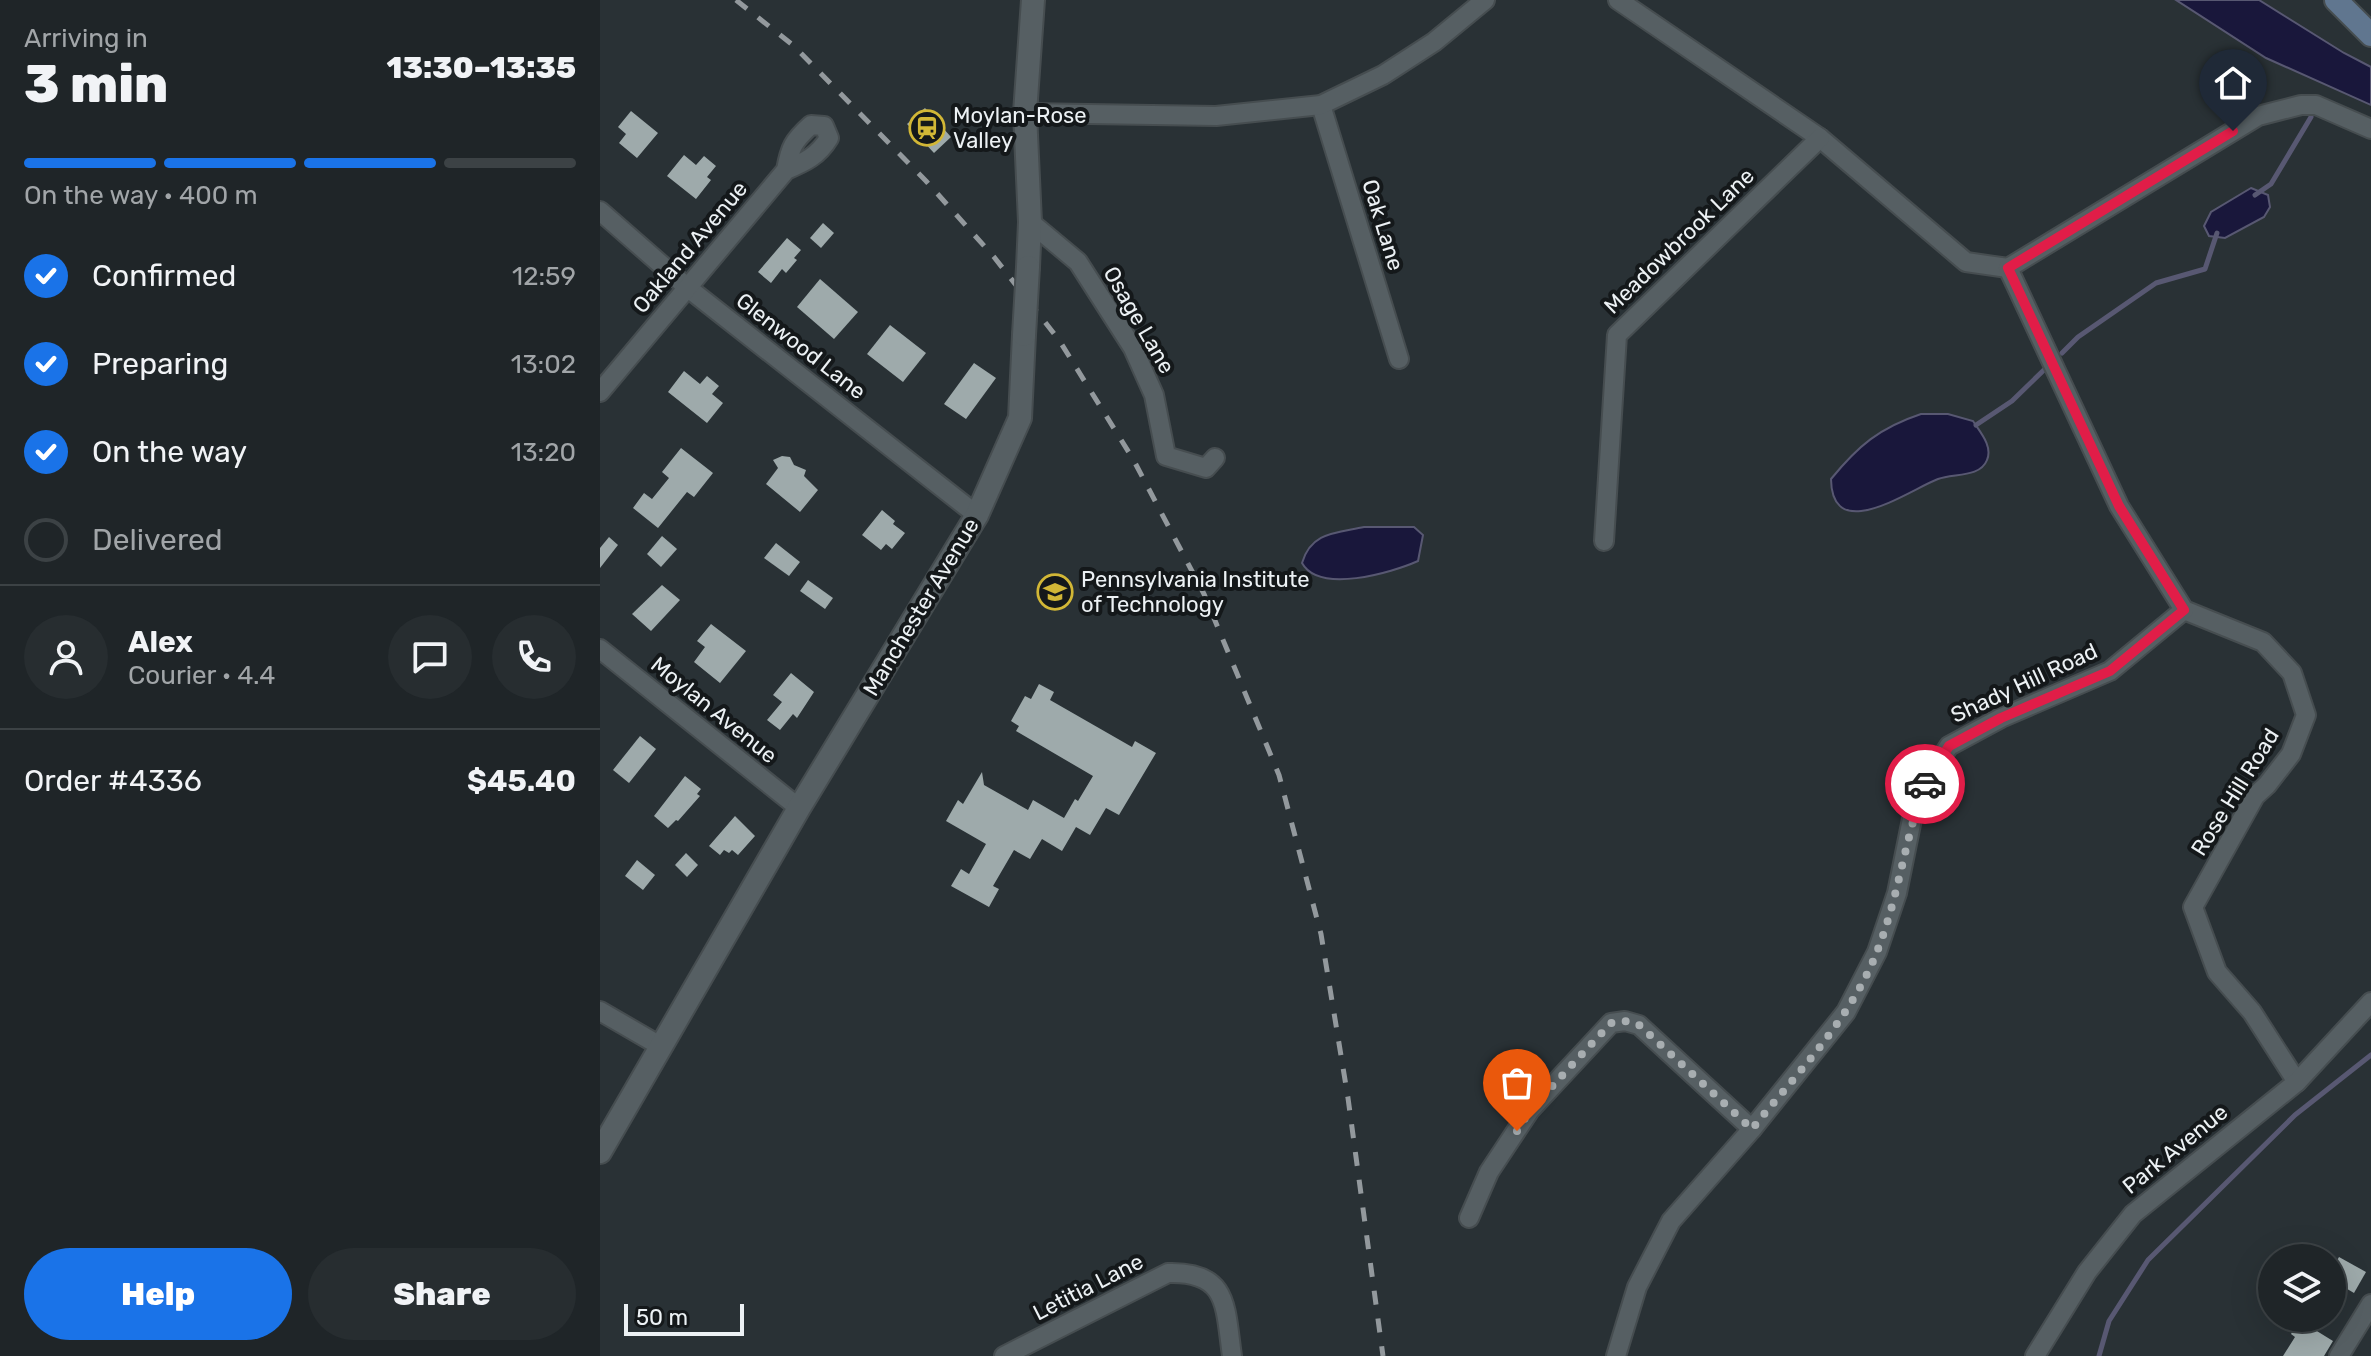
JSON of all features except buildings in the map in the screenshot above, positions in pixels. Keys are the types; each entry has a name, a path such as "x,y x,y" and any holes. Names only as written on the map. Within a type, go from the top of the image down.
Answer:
{"main road":[{"path":"2336,0 2371,35"}],"street":[{"name":"Manchester Avenue","path":"600,1152 799,808 977,515 1020,418 1030,222 1025,113 1033,0"},
{"path":"1025,113 1216,116 1321,105 1383,75 1434,42 1485,0"},
{"path":"1618,0 1820,138 1966,262 2008,268 2258,116 2301,105 2316,105 2371,129"},
{"name":"Oak Lane","path":"1321,105 1399,359"},
{"name":"Meadowbrook Lane","path":"1604,541 1617,335 1820,138"},
{"name":"Oakland Avenue","path":"600,392 786,170"},
{"name":"Glenwood Lane","path":"600,211 688,288 977,515"},
{"name":"Osage Lane","path":"1030,222 1078,262 1133,348 1154,395 1166,456 1206,468 1215,458"},
{"path":"2008,268 2119,506 2184,610"},
{"name":"Rose Hill Road","path":"2184,610 2263,642 2292,673 2306,715 2291,754 2255,796 2193,907 2217,972 2252,1012 2297,1082"},
{"name":"Shady Hill Road","path":"1616,1356 1637,1287 1671,1221 1752,1129 1846,1012 1877,952 1897,893 1912,819 1926,781 1949,746 2001,718 2110,671 2184,610"},
{"name":"Moylan Avenue","path":"600,649 799,808"},
{"name":"Park Avenue","path":"2035,1356 2087,1272 2133,1214 2297,1082 2371,1002"},
{"path":"600,1011 662,1047"},
{"path":"1469,1218 1489,1172 1530,1110 1611,1023 1625,1021 1639,1025 1752,1129"},
{"name":"Letitia Lane","path":"1004,1356 1168,1273 1192,1272 1213,1283 1225,1306 1232,1356"},
{"path":"2339,1356 2371,1304"}],"shaded area":[{"path":"2176,0 2259,0 2371,67 2371,105 2266,58"},
{"path":"2251,188 2268,195 2270,207 2264,217 2225,238 2209,236 2204,226 2211,212"},
{"path":"1921,414 1948,414 1973,421 1988,450 1984,466 1972,472 1938,479 1874,508 1858,511 1844,509 1835,499 1831,479 1870,439 1893,425"},
{"path":"1364,527 1414,527 1423,535 1418,561 1374,575 1339,579 1311,572 1302,563 1306,553 1318,540"}],"waterway":[{"path":"2255,195 2271,184 2311,117"},
{"path":"2062,353 2078,337 2156,283 2205,269 2217,233"},
{"path":"1976,425 2012,401 2047,367"},
{"path":"2099,1356 2109,1321 2148,1260 2295,1115 2371,1055"}],"railway":[{"path":"736,0 794,46 926,181 994,257 1059,340 1133,459 1204,594 1279,775 1321,934 1348,1098 1383,1356"}],"way so far":[{"path":"1517,1131 1530,1110 1611,1023 1625,1021 1639,1025 1752,1129 1846,1012 1877,952 1897,893 1912,819 1925,784"}],"place":[{"name":"Moylan-Rose Valley","path":"927,128"},
{"name":"Pennsylvania Institute of Technology","path":"1055,592"}],"route":[{"path":"1925,784 1949,746 2001,718 2110,671 2184,610 2119,506 2008,268 2233,131"}]}
